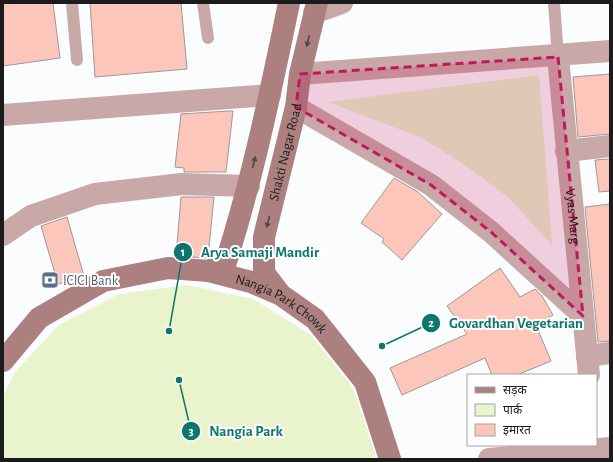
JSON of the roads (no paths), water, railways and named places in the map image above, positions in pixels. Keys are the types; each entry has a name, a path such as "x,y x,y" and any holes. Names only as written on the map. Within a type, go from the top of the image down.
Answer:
{"street":[{"name":"Shakti Nagar Road","path":"209,270 226,262 248,186 270,95 289,3"},
{"path":"315,8 342,3"},
{"name":"Shakti Nagar Road","path":"280,295 264,273 264,237 296,107 300,74 315,8"},
{"path":"300,74 558,57 610,52"},
{"name":"Vyas Marg","path":"558,57 588,365"},
{"path":"3,115 270,95"},
{"path":"296,107 431,185 491,232 583,316"},
{"path":"566,151 610,146"},
{"path":"3,235 31,216 95,194 182,184 248,186"},
{"name":"Nangia Park Chowk","path":"3,361 39,318 103,281 168,268 209,270 251,282 280,295 315,319 365,382 390,459"},
{"path":"588,365 610,354"},
{"path":"489,459 600,450"}],"lane":[{"path":"72,3 77,60"},
{"path":"203,3 208,38"},
{"path":"554,3 558,57"}],"place":[{"name":"ICICI Bank","path":"50,280"},
{"name":"Arya Samaji Mandir","path":"169,331"},
{"name":"Govardhan Vegetarian","path":"382,346"},
{"name":"Nangia Park","path":"179,380"}]}
